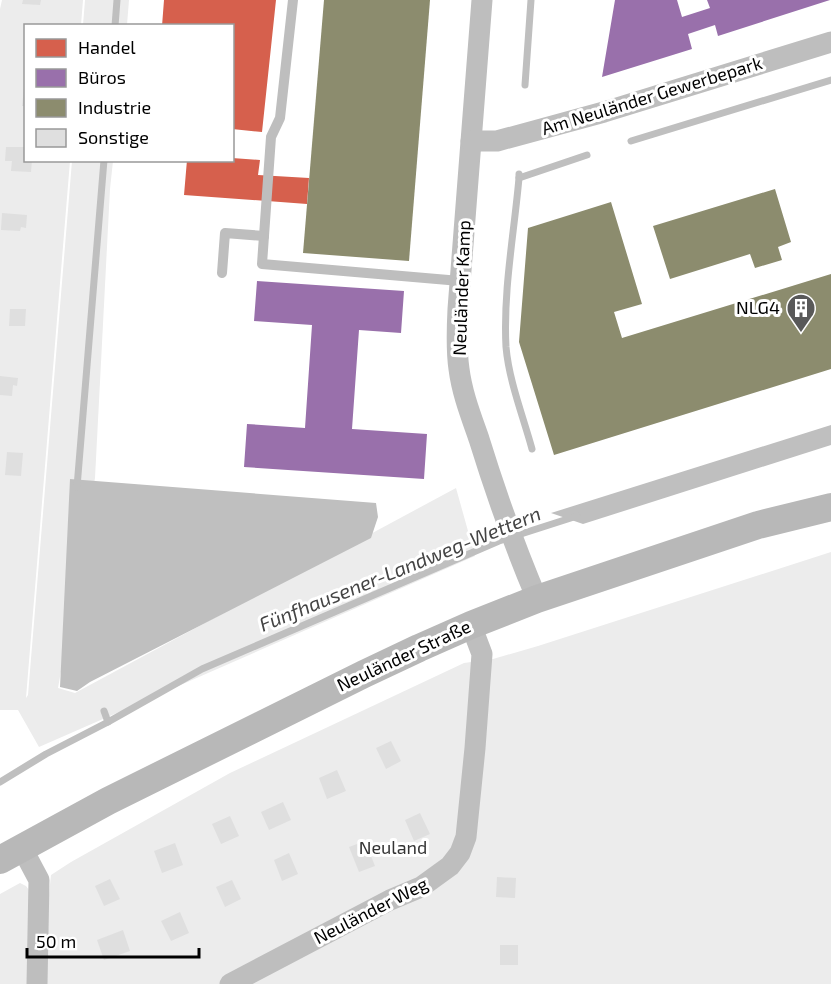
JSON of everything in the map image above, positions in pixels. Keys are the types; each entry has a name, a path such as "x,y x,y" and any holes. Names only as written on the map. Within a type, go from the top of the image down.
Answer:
{"main road":[{"name":"Neuländer Straße","path":"11,854 108,801 364,674 471,625 537,599 758,525 831,507"}],"street":[{"name":"Neuländer Kamp","path":"482,0 460,281 457,343 459,369 466,401 501,508 537,599"},
{"name":"Am Neuländer Gewerbepark","path":"471,141 497,141 604,112 831,42"},
{"name":"Neuländer Weg","path":"230,984 380,905 421,887 450,866 460,854 466,837 482,654 471,625"},
{"path":"11,854 39,880 38,984"}],"lane":[{"path":"294,0 279,118 271,138 262,264 460,281"},
{"path":"222,273 225,234 264,236"}],"green space":[{"path":"2,0 83,0 81,24 24,24 24,162 70,162 26,698 72,162 113,162 95,478 58,688 75,693 456,488 475,556 39,747 18,710 0,710 0,9"},
{"path":"85,0 129,0 127,24 83,24"},
{"name":"Neuland","path":"831,552 831,984 0,984 0,894 20,883 26,886 34,897 49,894 51,875 230,773 464,663 493,659 538,646"}],"shaded area":[{"path":"831,425 831,445 583,524 551,513"},
{"path":"70,479 376,503 378,517 371,538 90,682 77,691 60,687"}],"building: Handel":[{"path":"164,0 276,0 262,132 234,129 234,24 162,24"},
{"path":"234,158 260,160 258,175 309,178 307,204 184,195 187,162 234,162"}],"building: Büros":[{"path":"615,0 677,0 682,17 710,8 707,0 830,0 718,36 715,25 688,34 692,49 602,77"},
{"path":"257,281 404,291 401,333 359,330 352,429 427,434 424,479 244,467 247,424 305,428 312,325 254,321"}],"building: Industrie":[{"path":"324,0 430,0 409,261 303,253"},
{"path":"775,189 791,242 778,247 782,260 755,268 750,254 670,279 653,226"},
{"path":"611,202 642,304 614,312 622,338 831,274 831,369 554,455 519,342 528,228"}],"building: Sonstige":[{"path":"23,0 41,0 40,5 22,4"},
{"path":"6,147 24,147 24,162 32,162 31,172 11,171 12,161 5,161"},
{"path":"2,213 27,215 26,228 21,227 20,231 1,230"},
{"path":"10,309 26,309 25,326 9,326"},
{"path":"0,376 18,378 17,386 13,385 12,396 0,395"},
{"path":"7,452 23,453 21,476 5,475"},
{"path":"391,741 401,761 386,769 376,748"},
{"path":"337,770 346,791 327,799 319,778"},
{"path":"283,802 291,820 269,830 261,812"},
{"path":"420,813 430,834 414,841 405,820"},
{"path":"230,816 239,836 221,844 212,824"},
{"path":"365,841 375,866 359,872 349,847"},
{"path":"175,843 183,865 162,873 154,851"},
{"path":"289,853 298,874 282,881 274,860"},
{"path":"497,877 516,878 515,898 496,897"},
{"path":"110,879 120,899 104,906 95,886"},
{"path":"232,880 241,899 225,907 216,887"},
{"path":"180,912 189,933 171,941 161,921"},
{"path":"123,930 130,951 104,960 97,940"},
{"path":"500,945 518,945 518,965 500,965"}],"waterway":[{"path":"115,24 117,0"},
{"path":"525,85 531,0"},
{"path":"631,141 831,80"},
{"path":"519,178 587,155"},
{"path":"77,487 104,162"},
{"path":"519,174 507,284 505,326 513,386 532,449"},
{"name":"Fünfhausener-Landweg-Wettern","path":"0,782 46,754 202,669 499,541 577,516"},
{"path":"104,711 108,722"}],"place":[{"name":"NLG4","path":"801,334"}]}
